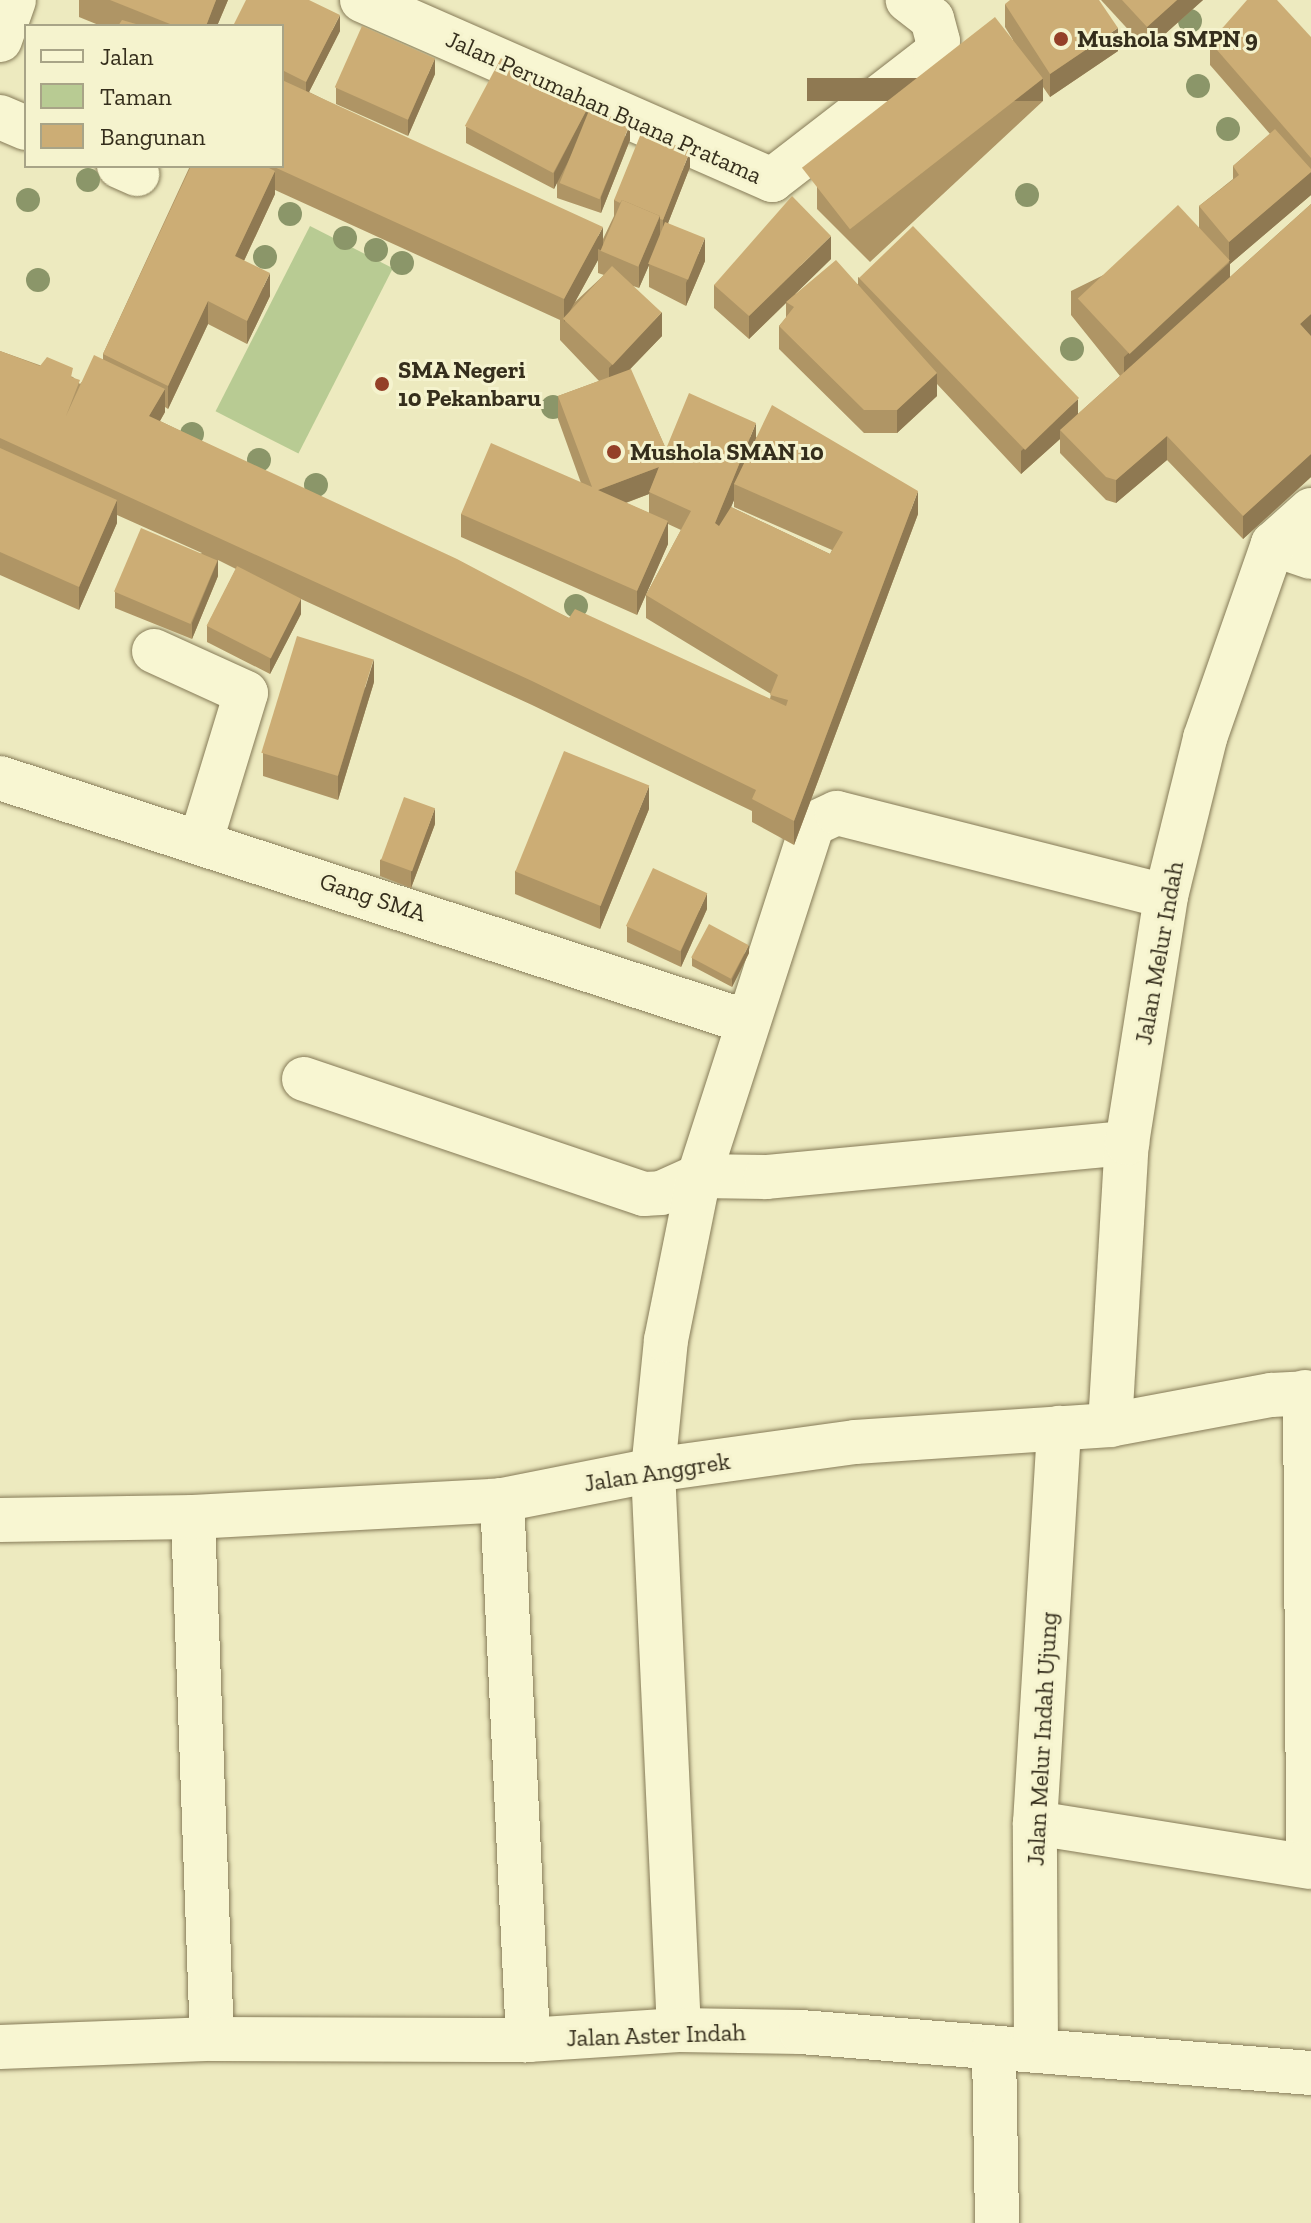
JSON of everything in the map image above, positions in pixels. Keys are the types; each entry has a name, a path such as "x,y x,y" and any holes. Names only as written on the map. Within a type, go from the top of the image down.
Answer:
{"street":[{"path":"0,40 14,0"},
{"name":"Jalan Perumahan Buana Pratama","path":"362,0 772,180 935,54 938,41 932,19 908,0"},
{"path":"0,117 24,127"},
{"name":"Jalan Melur Indah","path":"1110,1425 1127,1143 1166,896 1205,738 1311,510"},
{"path":"154,651 246,693 201,840"},
{"name":"Gang SMA","path":"0,778 201,840 745,1021"},
{"path":"679,2030 653,1470 666,1340 699,1176 745,1021 813,824 830,812 1166,896"},
{"path":"304,1079 644,1194 661,1193 699,1176 766,1177 1127,1143"},
{"path":"1035,1823 1310,1866 1308,1393"},
{"name":"Jalan Anggrek","path":"0,1520 193,1517 502,1500 653,1470 855,1442 1110,1425 1308,1393"},
{"name":"Jalan Melur Indah Ujung","path":"997,2223 1035,1823 1059,1428"},
{"path":"502,1500 528,2040"},
{"path":"193,1517 212,2039"},
{"name":"Jalan Aster Indah","path":"0,2047 212,2039 528,2040 679,2030 801,2032 1311,2073"}],"green space":[{"path":"310,226 393,268 298,454 216,411"}],"building":[{"path":"110,0 216,0 207,24 170,24"},
{"path":"246,0 309,0 340,15 306,82 284,71 284,24 234,24"},
{"name":"Mushola SMPN 9","path":"1010,0 1099,0 1118,28 1050,74 1005,4"},
{"path":"1122,0 1177,0 1147,27"},
{"path":"1247,0 1277,0 1311,37 1311,158 1210,42"},
{"path":"995,17 1043,78 850,229 802,168"},
{"path":"362,26 435,59 408,120 335,87"},
{"path":"501,58 589,105 553,173 465,126"},
{"path":"284,81 603,227 564,299 276,168 284,168"},
{"path":"590,108 630,124 600,199 560,183"},
{"path":"1275,129 1311,172 1229,242 1199,206 1239,175 1233,166"},
{"path":"642,131 690,151 663,220 622,200 620,203 614,200"},
{"path":"190,168 269,168 275,171 235,256 270,273 247,321 208,301 168,386 103,354"},
{"path":"792,196 831,236 749,316 714,285"},
{"path":"622,200 660,216 638,267 601,251"},
{"path":"1311,204 1311,314 1300,324 1311,336 1311,454 1243,516 1167,436 1116,480 1106,477 1060,430"},
{"path":"1178,205 1230,261 1130,354 1078,298"},
{"path":"665,222 705,238 688,280 648,264"},
{"path":"913,226 1079,398 1025,450 859,278"},
{"path":"836,260 937,373 897,410 864,410 779,326 794,307 786,302"},
{"path":"612,266 662,312 613,365 563,319"},
{"path":"0,351 40,366 47,357 73,368 71,377 80,380 66,416 94,355 165,389 149,416 457,559 569,618 575,609 786,706 788,700 770,695 778,675 646,595 691,511 649,492 659,467 598,490 668,521 637,591 461,514 491,443 592,487 558,396 631,369 666,449 689,393 756,423 715,523 719,526 731,507 830,554 843,532 734,484 772,405 918,491 794,821 752,799 756,790 532,681 0,438"},
{"path":"0,448 117,500 79,587 0,552"},
{"path":"141,528 217,560 190,624 114,592"},
{"path":"237,566 301,599 271,658 207,626"},
{"path":"297,636 374,659 338,776 261,753"},
{"path":"564,751 649,785 601,906 515,872"},
{"path":"404,797 435,808 412,871 381,860"},
{"path":"653,868 707,893 680,951 626,926"},
{"path":"709,924 749,945 731,979 691,958"}],"place":[{"name":"Mushola SMPN 9","path":"1061,39"},
{"name":"SMA Negeri 10 Pekanbaru","path":"382,384"},
{"name":"Mushola SMAN 10","path":"614,452"}]}
